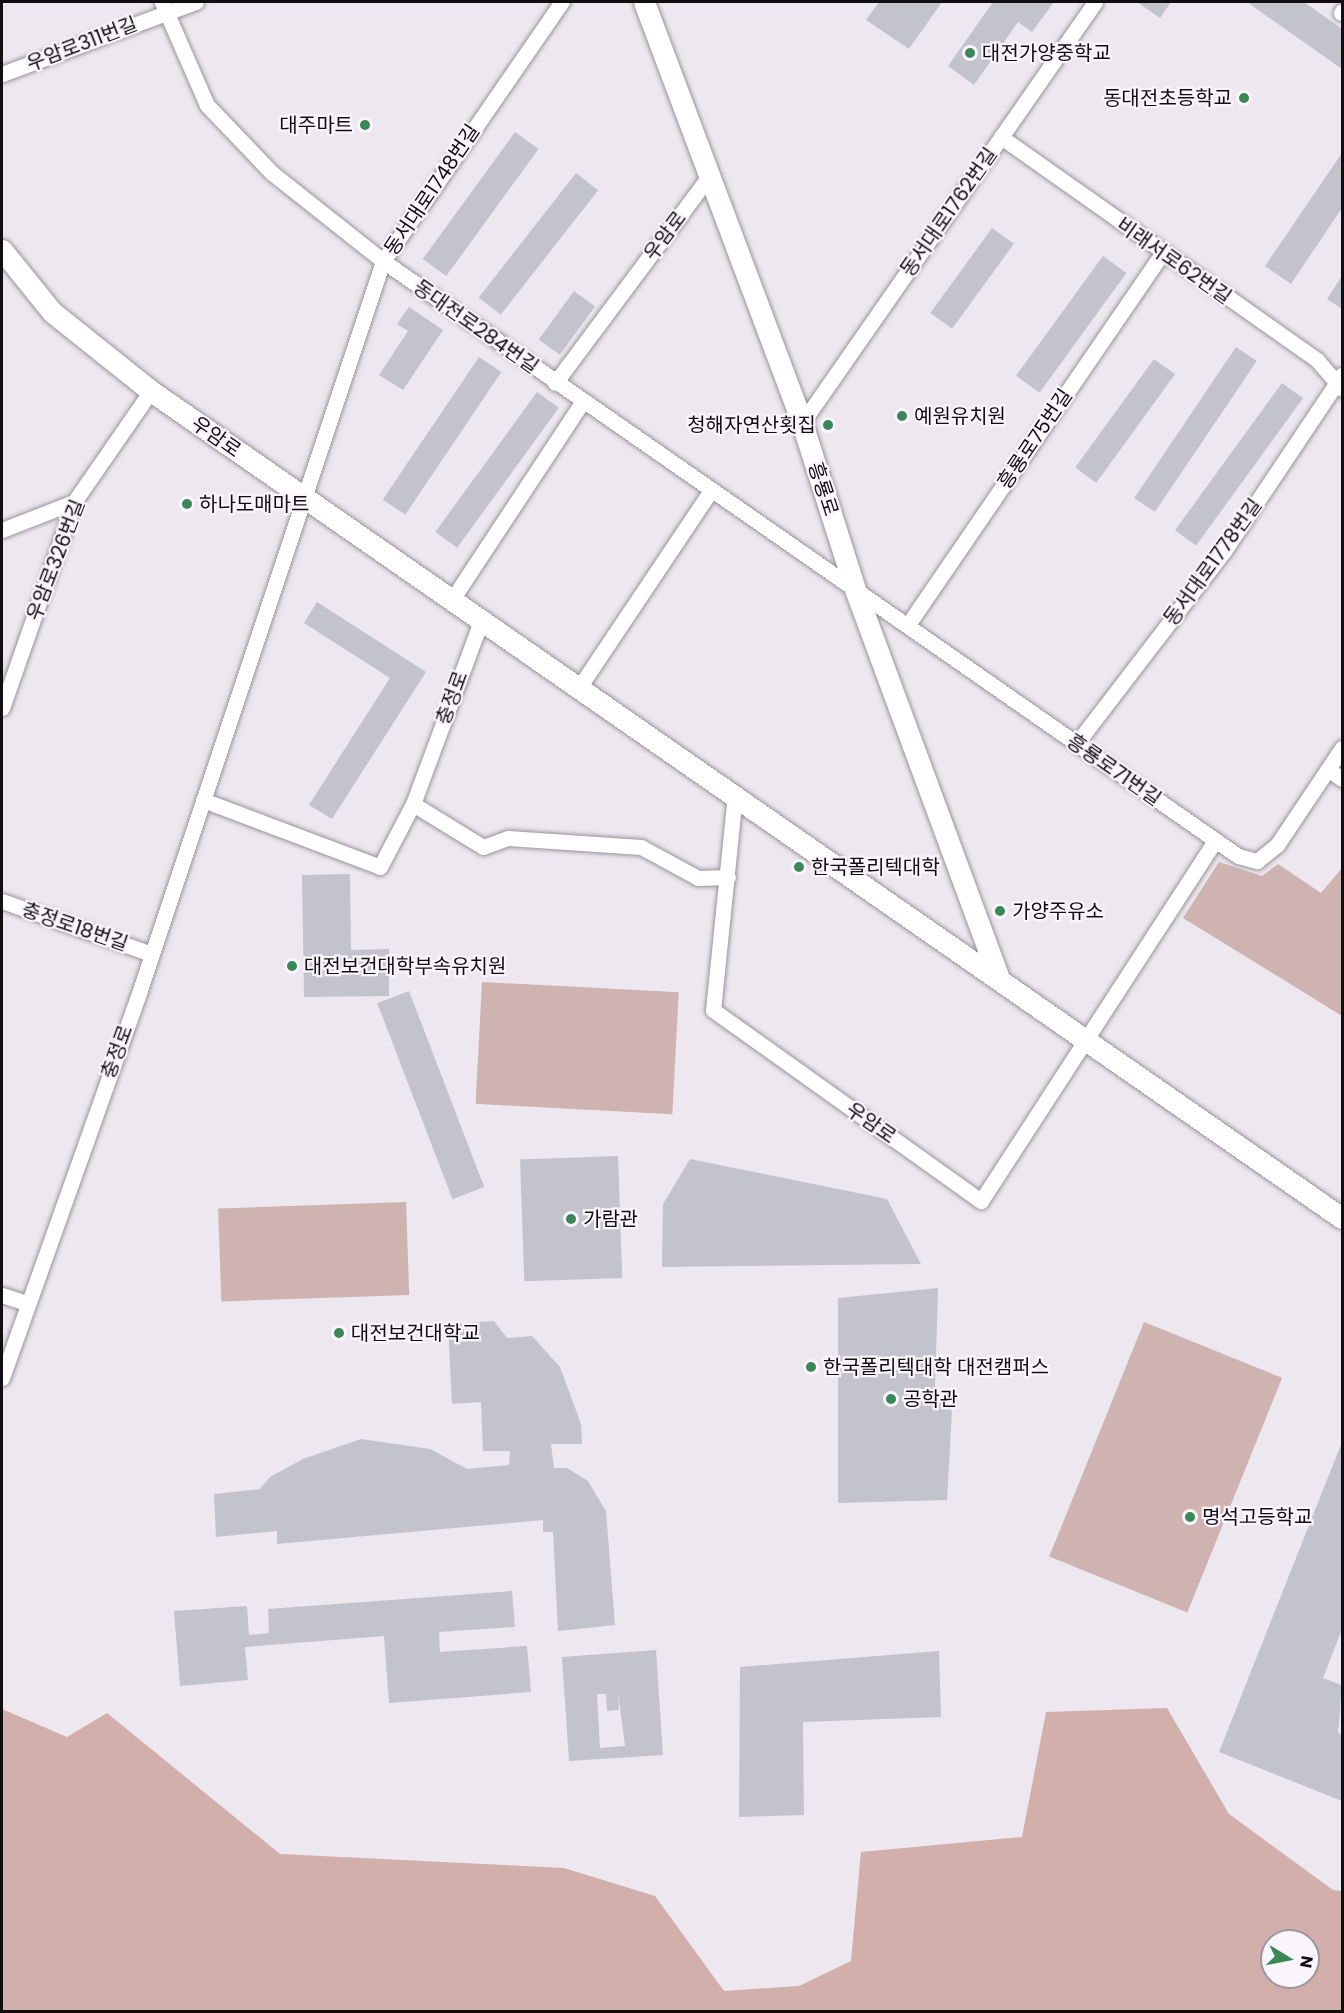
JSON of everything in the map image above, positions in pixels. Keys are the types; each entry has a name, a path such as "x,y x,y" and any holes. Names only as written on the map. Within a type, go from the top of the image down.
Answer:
{"main road":[{"name":"흥룡로","path":"644,2 802,423 856,591 999,978"},
{"name":"우암로","path":"2,250 52,312 151,391 306,500 580,686 1342,1218"}],"street":[{"name":"우암로311번길","path":"2,74 164,7 196,2"},
{"name":"동서대로1748번길","path":"306,500 383,261 562,2"},
{"name":"동서대로1762번길","path":"802,423 1095,2"},
{"name":"동대전로284번길","path":"164,7 207,105 272,173 383,261 856,591"},
{"name":"비래서로62번길","path":"1001,137 1162,254 1317,360 1340,383"},
{"name":"우암로","path":"555,383 710,175"},
{"name":"흥룡로75번길","path":"909,623 1162,254"},
{"name":"동서대로1778번길","path":"1076,744 1224,550 1340,383"},
{"name":"우암로326번길","path":"2,708 74,502 151,391"},
{"path":"453,598 582,402"},
{"path":"580,686 711,490"},
{"name":"충정로","path":"2,1378 306,500"},
{"path":"2,530 74,502"},
{"name":"흥룡로71번길","path":"856,591 909,623 1076,744 1238,856 1257,861 1277,845 1342,748"},
{"name":"충정로","path":"203,800 380,867 413,804 482,618"},
{"path":"1328,769 1342,779"},
{"name":"우암로","path":"735,794 713,1010 981,1201 1088,1041 1215,840"},
{"path":"413,804 483,847 508,838 641,847 698,878 728,877"},
{"name":"충정로18번길","path":"2,901 149,952"},
{"path":"2,1295 27,1303"}],"shaded area":[{"path":"1219,862 1262,876 1278,864 1321,893 1342,868 1342,1016 1183,918"},
{"path":"482,982 679,992 672,1114 476,1104"},
{"path":"406,1202 409,1295 221,1302 218,1209"},
{"path":"1144,1322 1282,1378 1187,1612 1049,1557"},
{"path":"1167,1708 1229,1814 1333,1890 1342,1891 1342,2011 2,2011 2,1709 67,1737 107,1713 280,1854 564,1868 655,1896 724,1991 799,1986 851,1961 861,1852 1022,1837 1046,1712"}],"building":[{"path":"879,2 942,2 909,49 866,20"},
{"path":"993,2 1054,2 1032,32 1018,22 974,85 948,66"},
{"path":"1137,2 1171,2 1160,18"},
{"path":"1247,2 1304,2 1342,29 1342,69"},
{"path":"515,132 538,149 446,276 423,259"},
{"path":"1342,153 1342,208 1291,284 1265,266"},
{"path":"576,173 598,190 501,315 479,298"},
{"path":"992,228 1014,244 952,329 930,313"},
{"path":"1103,256 1126,273 1039,393 1016,376"},
{"path":"1342,276 1342,309 1327,299"},
{"path":"574,291 595,306 560,355 539,340"},
{"path":"409,307 443,330 403,390 379,375 408,331 397,324"},
{"path":"1236,347 1257,361 1155,512 1134,498"},
{"path":"479,357 501,372 405,515 383,500"},
{"path":"1154,359 1175,374 1096,483 1075,467"},
{"path":"1282,383 1303,398 1196,546 1175,530"},
{"path":"537,392 559,408 457,548 435,532"},
{"path":"317,602 426,672 332,819 309,805 390,678 304,623"},
{"path":"350,874 351,950 389,949 389,996 304,997 302,875"},
{"path":"409,991 484,1187 453,1199 377,1003"},
{"name":"가람관","path":"618,1156 622,1278 524,1281 520,1159"},
{"path":"690,1159 887,1199 921,1264 662,1267 663,1204"},
{"name":"공학관","path":"938,1288 935,1386 952,1411 947,1500 838,1503 838,1298"},
{"path":"494,1321 507,1338 532,1336 560,1367 581,1424 582,1444 551,1444 554,1468 567,1468 588,1481 606,1511 615,1625 558,1631 553,1532 543,1532 543,1520 277,1544 277,1531 216,1537 214,1494 260,1489 270,1477 303,1459 361,1439 430,1449 467,1469 509,1465 510,1451 483,1451 481,1402 452,1404 448,1324"},
{"path":"1342,1442 1342,1629 1323,1678 1342,1685 1338,1733 1342,1735 1342,1801 1219,1752"},
{"path":"512,1591 515,1627 439,1632 440,1652 527,1646 531,1692 389,1703 384,1636 245,1647 248,1680 180,1686 174,1611 247,1606 249,1635 269,1633 268,1609"},
{"path":"656,1650 663,1755 569,1761 562,1657","holes":["618,1692 625,1746 600,1748 597,1694 606,1694 607,1711 619,1710"]},
{"path":"939,1651 941,1717 803,1722 804,1815 739,1817 740,1667"}],"place":[{"name":"대전가양중학교","path":"970,53"},
{"name":"동대전초등학교","path":"1244,98"},
{"name":"대주마트","path":"365,125"},
{"name":"예원유치원","path":"902,416"},
{"name":"청해자연산횟집","path":"828,425"},
{"name":"하나도매마트","path":"187,504"},
{"name":"한국폴리텍대학","path":"799,867"},
{"name":"가양주유소","path":"1000,911"},
{"name":"대전보건대학부속유치원","path":"292,966"},
{"name":"가람관","path":"571,1219"},
{"name":"대전보건대학교","path":"339,1333"},
{"name":"한국폴리텍대학 대전캠퍼스","path":"811,1367"},
{"name":"공학관","path":"891,1399"},
{"name":"명석고등학교","path":"1190,1517"}]}
